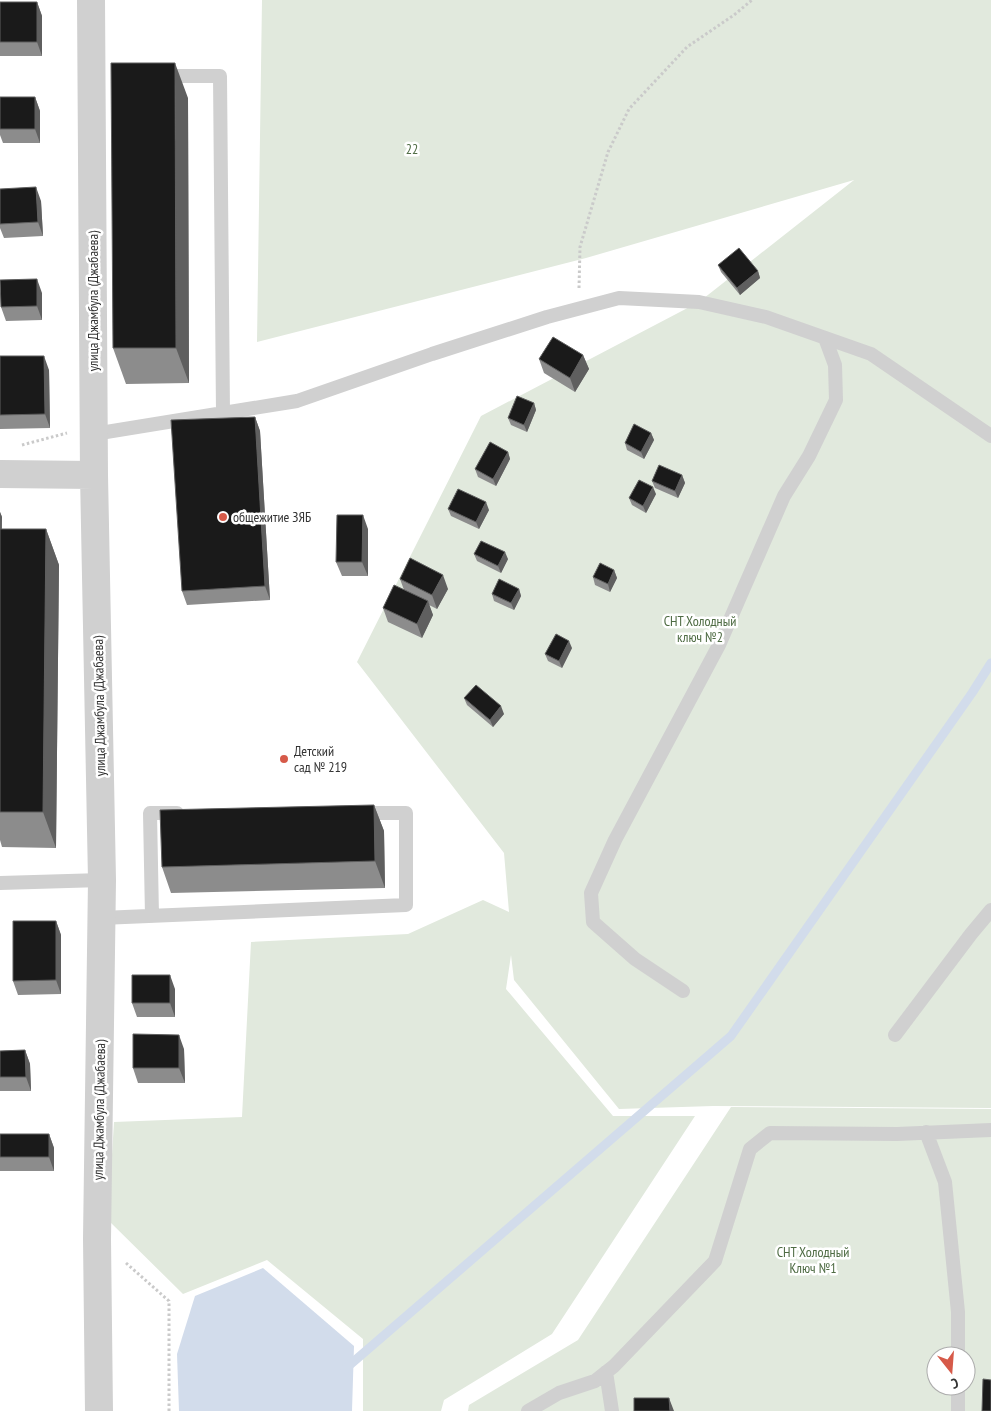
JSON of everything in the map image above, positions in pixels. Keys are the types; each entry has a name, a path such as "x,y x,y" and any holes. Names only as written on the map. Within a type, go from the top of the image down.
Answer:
{"street":[{"name":"улица Джамбула (Джабаева)","path":"91,0 96,75 94,475 102,880 97,1238 99,1411"},
{"path":"0,474 94,475"}],"lane":[{"path":"151,76 220,76 223,413"},
{"path":"94,434 297,401 432,354 547,317 619,298 699,302 766,317 870,354 991,436"},
{"path":"683,991 636,958 593,922 591,893 615,840 719,644 784,496 809,456 836,400 835,365 825,338"},
{"path":"102,918 406,905 406,813 347,813"},
{"path":"152,916 150,814 190,814"},
{"path":"0,883 102,880"},
{"path":"895,1035 970,934 991,910"},
{"path":"528,1411 559,1393 595,1381 614,1366 715,1261 750,1149 770,1133 991,1130"},
{"path":"926,1132 946,1182 958,1312 958,1346"},
{"path":"606,1372 612,1411"},
{"path":"958,1396 958,1411"}],"path":[{"path":"578,309 580,247 608,152 629,109 687,46 734,15 752,0"},
{"path":"18,446 62,433 94,434"},
{"path":"97,1238 169,1301 169,1411"}],"green space":[{"path":"262,0 991,0 991,1108 713,1106 619,1109 514,980 511,955 506,989 613,1116 695,1116 552,1334 444,1400 441,1411 363,1411 363,1339 267,1260 183,1294 108,1220 114,1122 242,1117 251,942 408,934 483,900 509,912 504,853 357,662 481,416 699,302 854,180 586,258 257,342"},
{"name":"СНТ Холодный Ключ №1","path":"731,1107 991,1109 991,1411 468,1411 469,1405 578,1340"}],"water":[{"path":"263,1268 354,1346 352,1411 179,1411 177,1354 195,1296"}],"building":[{"path":"0,2 37,2 37,42 0,42"},
{"path":"111,63 175,63 176,348 113,348"},
{"path":"0,97 35,97 35,129 0,129"},
{"path":"36,187 38,222 0,224 0,189"},
{"path":"739,248 758,271 737,288 718,265"},
{"path":"37,279 37,306 1,307 0,280"},
{"path":"553,337 583,355 570,378 539,359"},
{"path":"0,356 44,356 45,414 0,415"},
{"path":"517,396 534,403 524,425 508,418"},
{"name":"общежитие ЗЯБ","path":"255,417 265,586 182,591 171,420"},
{"path":"634,424 651,433 641,452 625,443"},
{"path":"490,442 508,452 493,479 475,469"},
{"path":"659,465 682,475 675,491 652,481"},
{"path":"639,480 653,487 643,506 629,498"},
{"path":"458,489 486,502 476,522 448,509"},
{"path":"337,515 363,515 362,562 336,562"},
{"path":"0,529 46,529 43,812 0,812"},
{"path":"481,541 505,552 498,566 474,554"},
{"path":"410,558 443,575 432,595 400,579"},
{"path":"600,563 614,570 608,584 593,577"},
{"path":"499,579 519,589 511,603 492,594"},
{"path":"394,585 428,601 417,624 383,608"},
{"path":"556,634 569,641 559,661 545,654"},
{"path":"476,685 501,706 490,720 464,698"},
{"path":"374,805 375,861 162,867 160,810"},
{"path":"13,921 56,921 56,980 13,981"},
{"path":"132,975 170,975 170,1003 132,1003"},
{"path":"133,1034 179,1035 179,1068 133,1068"},
{"path":"25,1050 26,1077 0,1077 0,1051"},
{"path":"0,1134 49,1134 49,1157 0,1157"},
{"path":"983,1379 991,1380 991,1411 982,1411"},
{"path":"634,1398 669,1398 670,1411 634,1411"}],"waterway":[{"path":"345,1369 731,1036 972,693 991,663"}],"place":[{"name":"общежитие ЗЯБ","path":"223,517"},
{"name":"Детский сад № 219","path":"284,759"}],"park label":[{"name":"22","path":"412,149"},
{"name":"СНТ Холодный ключ №2","path":"700,630"}]}
